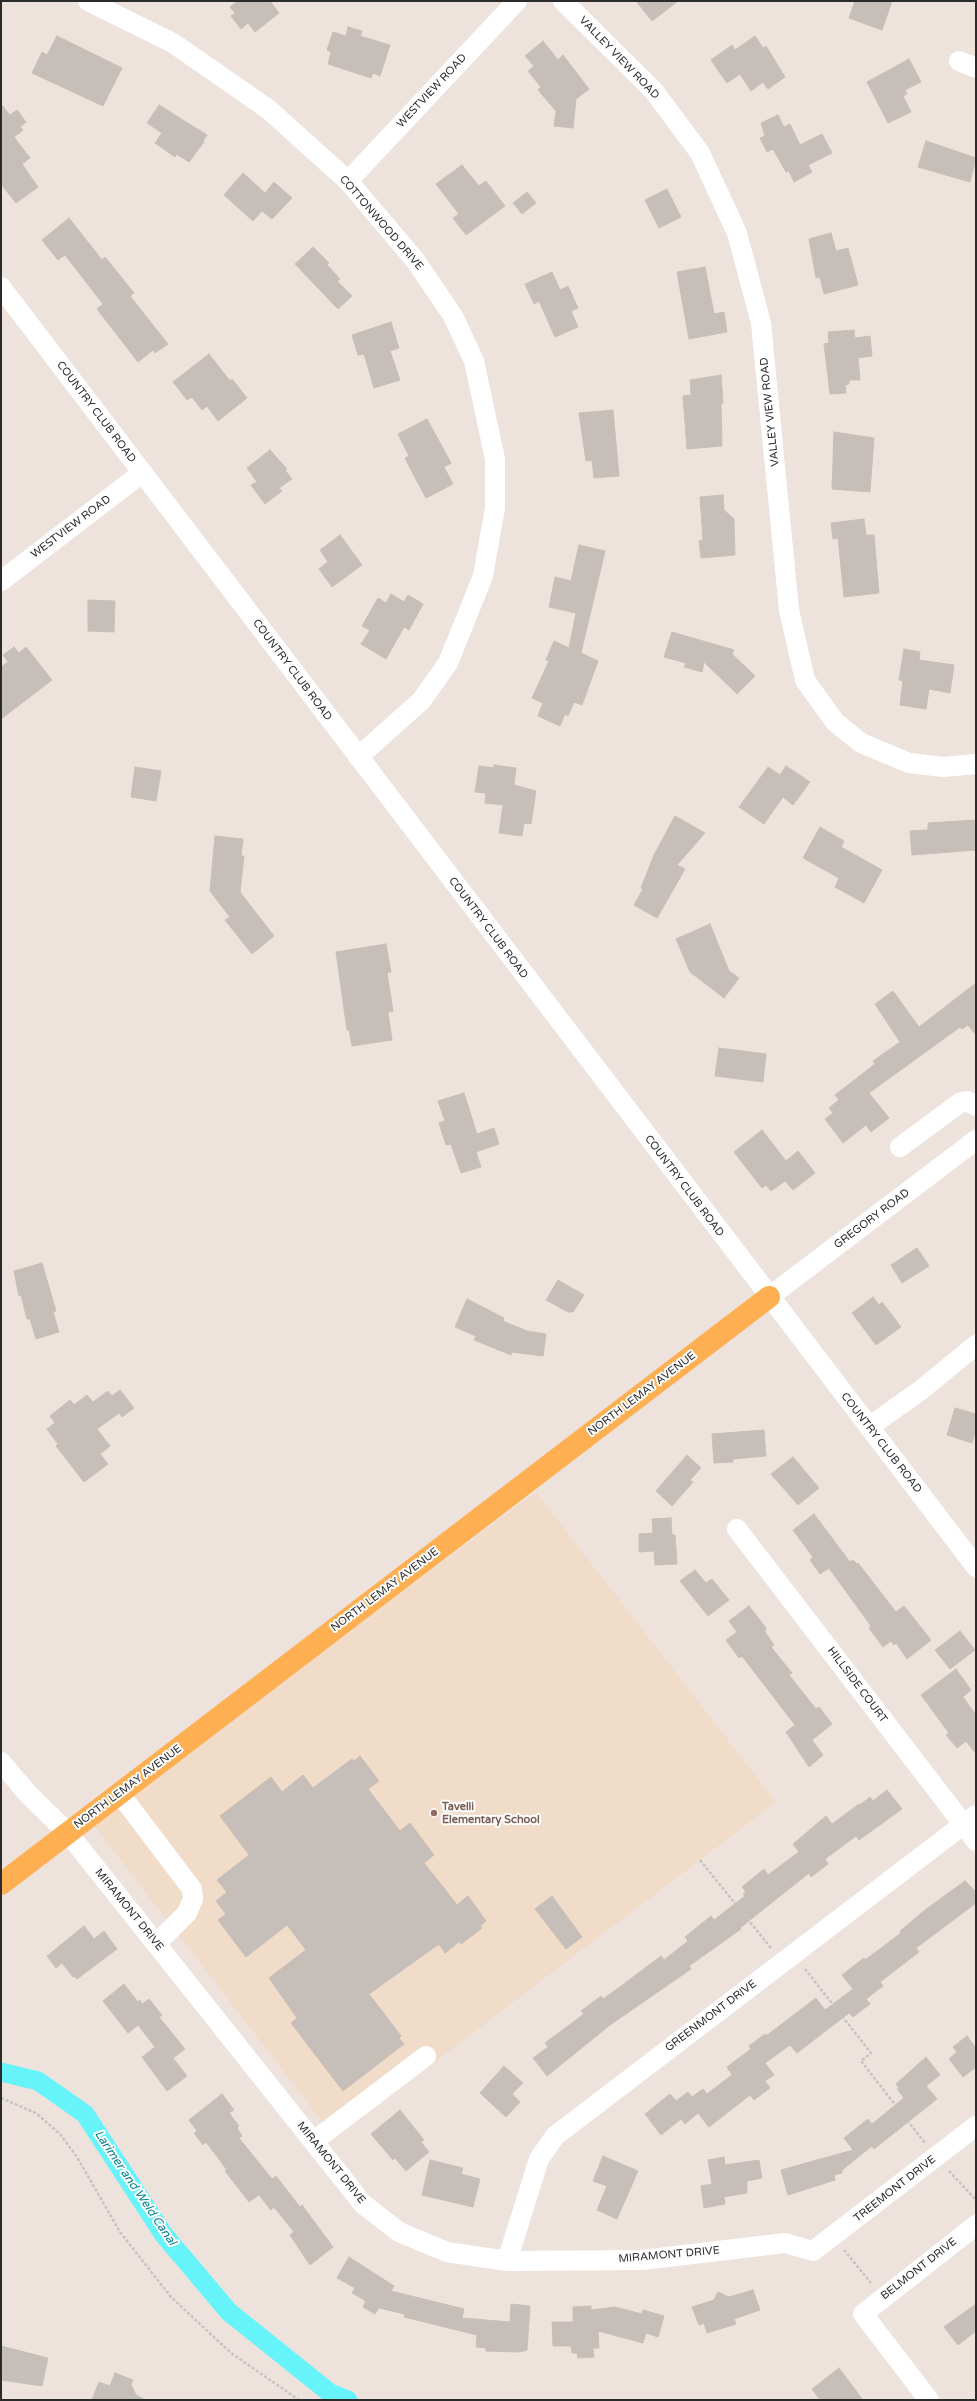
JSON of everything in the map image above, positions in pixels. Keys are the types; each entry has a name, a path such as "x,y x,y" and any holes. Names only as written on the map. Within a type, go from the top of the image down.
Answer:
{"main road":[{"name":"NORTH LEMAY AVENUE","path":"1,1884 769,1297"}],"street":[{"name":"COTTONWOOD DRIVE","path":"88,1 173,43 268,108 348,181 415,260 453,316 474,361 495,459 495,508 483,576 448,663 421,701 358,757"},
{"name":"WESTVIEW ROAD","path":"348,181 517,1"},
{"name":"VALLEY VIEW ROAD","path":"563,1 653,90 700,153 737,233 761,323 789,610 805,680 835,722 861,743 908,763 943,767 976,764"},
{"name":"COUNTRY CLUB ROAD","path":"1,287 976,1567"},
{"name":"WESTVIEW ROAD","path":"1,581 142,473"},
{"path":"900,1147 961,1102 975,1101"},
{"name":"GREGORY ROAD","path":"769,1297 976,1140"},
{"path":"869,1427 921,1390 976,1345"},
{"name":"HILLSIDE COURT","path":"737,1529 970,1819 976,1841"},
{"name":"MIRAMONT DRIVE","path":"1,1762 28,1794 68,1833 363,2204 399,2232 447,2252 507,2261 642,2260 785,2242 813,2251"},
{"path":"120,1794 192,1889 193,1899 187,1913 156,1944"},
{"name":"GREENMONT DRIVE","path":"507,2261 539,2159 556,2136 970,1819"},
{"path":"314,2141 426,2056"},
{"name":"TREEMONT DRIVE","path":"813,2251 976,2126"},
{"name":"BELMONT DRIVE","path":"929,2400 863,2314 976,2225"}],"path":[{"path":"700,1860 771,1949 794,1954 871,2053 861,2061 936,2157 976,2200"},
{"path":"1,2098 36,2113 60,2134 77,2157 120,2232 171,2298 231,2353 299,2400"},
{"path":"833,2236 883,2298"}],"shaded area":[{"name":"Tavelli Elementary School","path":"536,1492 776,1802 335,2138 92,1823"}],"building":[{"path":"238,1 270,1 279,13 255,32 248,23 241,29 231,16 235,13 230,7"},
{"path":"636,1 678,1 652,21"},
{"path":"855,1 892,1 882,30 849,18"},
{"path":"348,27 362,31 360,36 390,45 380,76 373,73 371,78 328,64 331,52 327,50 333,32 346,36"},
{"path":"57,36 122,68 103,106 32,73 42,52 47,55"},
{"path":"755,36 763,48 766,46 785,77 768,89 763,82 751,91 740,74 727,83 711,60 732,45 735,50"},
{"path":"543,41 558,60 563,55 589,89 576,99 573,128 554,126 556,111 538,90 541,87 528,71 534,66 525,56"},
{"path":"909,59 921,82 905,90 907,94 903,96 911,112 888,123 867,82"},
{"path":"1,104 10,115 17,110 26,122 20,127 23,130 14,137 30,158 22,164 38,187 16,203 1,184"},
{"path":"159,105 207,135 203,141 204,142 189,162 176,154 175,157 155,143 162,133 147,123"},
{"path":"778,115 784,127 790,124 800,145 822,134 832,153 808,165 812,172 794,182 789,171 786,172 773,149 767,152 760,138 765,136 761,123"},
{"path":"926,141 976,158 970,182 918,167"},
{"path":"462,165 479,186 486,181 505,206 466,235 453,218 459,214 436,184"},
{"path":"243,173 265,193 274,182 292,198 272,219 262,211 253,221 224,195"},
{"path":"667,189 681,217 659,228 645,200"},
{"path":"527,192 536,203 522,214 513,203"},
{"path":"69,218 102,260 105,257 134,293 130,296 168,344 155,353 153,350 138,362 97,309 103,304 65,255 58,260 42,240"},
{"path":"831,233 836,251 848,248 858,285 824,294 820,277 816,278 809,239"},
{"path":"313,247 329,263 327,265 340,279 337,281 352,296 338,309 295,264"},
{"path":"705,267 714,314 724,312 727,332 689,339 677,272"},
{"path":"552,272 560,290 568,286 578,308 571,311 578,327 555,337 539,301 534,304 525,284"},
{"path":"391,322 399,348 390,351 400,380 374,388 364,354 358,355 352,335"},
{"path":"854,330 855,338 870,336 872,356 858,358 860,380 849,380 849,384 845,385 846,393 830,394 824,344 829,343 828,332"},
{"path":"209,354 230,381 232,379 247,398 218,421 207,406 202,410 192,397 187,400 173,382"},
{"path":"721,375 723,403 721,403 722,446 687,449 683,396 691,395 690,380"},
{"path":"613,410 619,476 594,478 592,460 586,461 579,413"},
{"path":"427,419 451,463 444,467 453,484 426,498 405,458 409,456 398,434"},
{"path":"834,432 874,438 870,492 832,489"},
{"path":"270,450 287,469 285,470 292,479 279,488 282,491 265,504 251,485 257,482 247,468"},
{"path":"723,495 724,510 734,519 735,555 701,558 699,541 703,540 700,497"},
{"path":"864,519 866,535 874,535 879,593 844,597 838,538 833,539 831,523"},
{"path":"340,535 362,565 332,587 319,569 328,562 320,550"},
{"path":"579,545 605,551 581,653 598,661 582,705 574,702 568,716 565,714 560,726 538,716 543,703 532,698 549,661 546,660 554,641 569,648 576,613 549,607 555,577 571,581"},
{"path":"391,594 404,602 408,595 423,604 409,630 404,627 386,659 361,644 370,630 362,626 378,598 386,603"},
{"path":"88,600 115,601 114,632 88,631"},
{"path":"672,632 734,650 732,654 755,676 737,694 704,662 702,672 684,667 686,663 664,657"},
{"path":"14,647 19,653 26,647 52,680 1,719 1,667 8,662 3,655"},
{"path":"904,649 920,652 919,660 954,665 950,693 929,689 926,709 900,705 903,681 899,680"},
{"path":"494,765 516,768 514,785 536,791 531,824 524,823 522,836 499,833 503,805 485,803 486,793 475,792 479,766 494,768"},
{"path":"786,766 810,782 793,805 783,797 764,824 739,807 768,767 780,775"},
{"path":"135,767 161,771 156,801 131,797"},
{"path":"675,816 705,833 677,865 685,869 657,918 634,905 643,889 641,888 654,855"},
{"path":"976,820 976,850 912,855 910,831 928,830 928,823"},
{"path":"820,827 844,841 841,847 882,870 864,903 835,887 839,878 803,858"},
{"path":"215,836 243,839 241,856 244,856 240,892 274,936 252,954 225,920 230,917 210,891"},
{"path":"710,924 729,971 739,978 724,998 690,972 676,939"},
{"path":"386,944 391,972 387,973 393,1011 388,1012 392,1040 352,1046 349,1030 347,1030 336,952"},
{"path":"976,983 976,1035 968,1025 962,1029 960,1027 869,1093 889,1118 871,1132 866,1125 843,1143 825,1119 833,1113 829,1108 839,1100 835,1095 875,1064 873,1061 900,1042 875,1004 893,991 919,1027"},
{"path":"719,1048 766,1054 763,1082 715,1076"},
{"path":"464,1093 477,1134 494,1128 499,1144 476,1152 481,1167 461,1173 451,1144 446,1145 439,1123 445,1121 438,1101"},
{"path":"762,1130 786,1161 798,1151 815,1173 793,1190 785,1181 771,1191 766,1185 762,1188 734,1152"},
{"path":"917,1248 929,1266 902,1283 891,1265"},
{"path":"42,1263 56,1311 53,1312 59,1332 36,1339 30,1319 27,1319 21,1295 19,1296 14,1271"},
{"path":"558,1280 584,1295 573,1312 568,1312 546,1300"},
{"path":"873,1297 879,1305 882,1302 901,1327 876,1345 852,1313"},
{"path":"467,1299 504,1318 503,1321 527,1331 546,1334 543,1356 512,1352 511,1355 474,1340 476,1336 455,1327"},
{"path":"120,1390 134,1408 122,1417 119,1413 97,1429 110,1446 100,1454 108,1464 84,1482 56,1446 58,1444 47,1429 55,1423 50,1416 70,1400 74,1405 87,1395 93,1402 108,1391 112,1396"},
{"path":"955,1408 976,1414 976,1430 972,1443 947,1435"},
{"path":"764,1430 766,1456 733,1459 733,1462 714,1463 712,1434"},
{"path":"687,1455 701,1468 690,1480 693,1482 672,1506 656,1491"},
{"path":"793,1457 819,1488 798,1505 771,1474"},
{"path":"814,1514 850,1562 853,1560 857,1564 858,1563 896,1612 904,1606 931,1640 907,1659 896,1643 894,1645 891,1641 883,1647 869,1628 871,1626 829,1568 820,1574 810,1560 813,1557 793,1530"},
{"path":"671,1518 672,1535 675,1535 677,1564 655,1565 654,1551 639,1552 639,1534 653,1533 652,1519"},
{"path":"695,1570 706,1583 712,1579 729,1600 708,1616 680,1581"},
{"path":"749,1606 766,1628 765,1632 774,1645 771,1647 792,1673 789,1675 816,1709 819,1707 832,1724 812,1740 823,1755 809,1767 786,1732 795,1725 742,1656 739,1658 726,1640 737,1632 729,1621"},
{"path":"960,1631 975,1650 950,1669 935,1650"},
{"path":"956,1669 971,1690 963,1697 976,1715 976,1754 966,1741 957,1748 946,1735 949,1733 921,1695"},
{"path":"360,1756 379,1781 368,1789 400,1831 410,1823 434,1855 424,1863 457,1905 468,1896 486,1921 480,1926 482,1928 461,1944 460,1941 445,1953 439,1944 369,1994 401,2036 399,2038 404,2044 343,2091 291,2023 297,2018 269,1978 306,1950 287,1925 246,1957 218,1920 226,1914 216,1901 227,1892 217,1880 249,1855 220,1816 271,1777 282,1792 303,1775 313,1788 352,1759 354,1761"},
{"path":"887,1790 902,1809 859,1840 856,1836 825,1859 828,1864 811,1877 809,1873 740,1928 741,1929 689,1966 691,1969 610,2025 547,2076 533,2058 548,2047 545,2043 584,2014 581,2011 601,1996 603,1999 661,1956 664,1960 688,1941 685,1937 711,1916 714,1920 745,1896 743,1894 746,1892 742,1887 764,1869 768,1875 799,1852 793,1844 826,1816 832,1824 870,1797 873,1801"},
{"path":"965,1881 976,1892 976,1903 916,1948 919,1952 880,1982 883,1986 866,1999 870,2004 853,2017 849,2013 797,2053 790,2045 765,2063 774,2075 765,2081 770,2088 754,2100 750,2095 709,2127 698,2113 685,2124 681,2119 661,2135 645,2114 670,2094 676,2101 688,2092 692,2097 703,2089 707,2094 732,2075 727,2067 751,2049 749,2046 765,2034 766,2036 816,1998 825,2010 853,1989 842,1975 901,1933 900,1931 925,1910"},
{"path":"552,1896 582,1937 566,1949 535,1909"},
{"path":"84,1926 94,1939 104,1931 117,1949 77,1979 74,1976 73,1977 62,1963 56,1968 47,1956"},
{"path":"124,1984 138,2002 140,2000 142,2004 149,1999 162,2015 159,2017 185,2049 173,2058 187,2076 167,2091 142,2057 155,2047 138,2025 128,2033 103,2001"},
{"path":"967,2036 976,2048 976,2067 963,2077 949,2059 957,2052 953,2047"},
{"path":"926,2057 940,2075 926,2086 937,2099 874,2149 872,2146 842,2170 842,2173 834,2175 835,2180 788,2195 781,2170 853,2150 844,2138 868,2119 872,2124 904,2098 897,2089 899,2088 896,2084"},
{"path":"504,2066 523,2083 512,2094 520,2102 506,2117 480,2093"},
{"path":"222,2094 234,2110 229,2113 239,2126 237,2128 242,2136 239,2138 272,2179 276,2176 300,2207 302,2205 333,2247 310,2265 290,2235 294,2232 274,2207 271,2210 259,2195 249,2202 225,2171 227,2170 206,2142 203,2145 194,2133 197,2131 189,2120"},
{"path":"400,2110 424,2140 421,2142 429,2152 406,2171 395,2158 393,2160 371,2134"},
{"path":"603,2156 638,2171 617,2219 597,2210 607,2186 593,2181"},
{"path":"724,2157 725,2165 759,2160 762,2178 747,2181 747,2193 724,2197 725,2204 704,2208 701,2186 712,2184 708,2160"},
{"path":"430,2160 463,2168 461,2174 480,2179 473,2207 422,2195"},
{"path":"349,2257 394,2286 391,2291 464,2309 462,2318 510,2322 511,2304 530,2306 527,2350 520,2352 486,2351 486,2348 476,2347 477,2335 404,2317 405,2314 379,2308 375,2314 363,2307 366,2301 352,2293 355,2288 337,2278"},
{"path":"753,2290 760,2310 734,2319 736,2324 707,2333 704,2323 699,2325 692,2307 714,2300 718,2292 729,2297"},
{"path":"976,2304 976,2331 958,2345 944,2327"},
{"path":"591,2306 591,2310 615,2307 642,2314 643,2310 664,2316 658,2337 646,2333 643,2343 598,2331 599,2348 593,2348 594,2357 578,2358 577,2353 572,2353 571,2346 553,2346 552,2322 573,2322 573,2307"},
{"path":"1,2346 48,2358 42,2386 1,2380"},
{"path":"839,2368 863,2400 820,2400 812,2389"},
{"path":"115,2373 133,2380 131,2384 136,2395 145,2400 92,2400 99,2382 110,2386"}],"waterway":[{"name":"Larimer and Weld Canal","path":"1,2072 38,2081 85,2114 164,2235 229,2312 330,2393 348,2400"}],"place":[{"name":"Tavelli Elementary School","path":"434,1813"}]}
